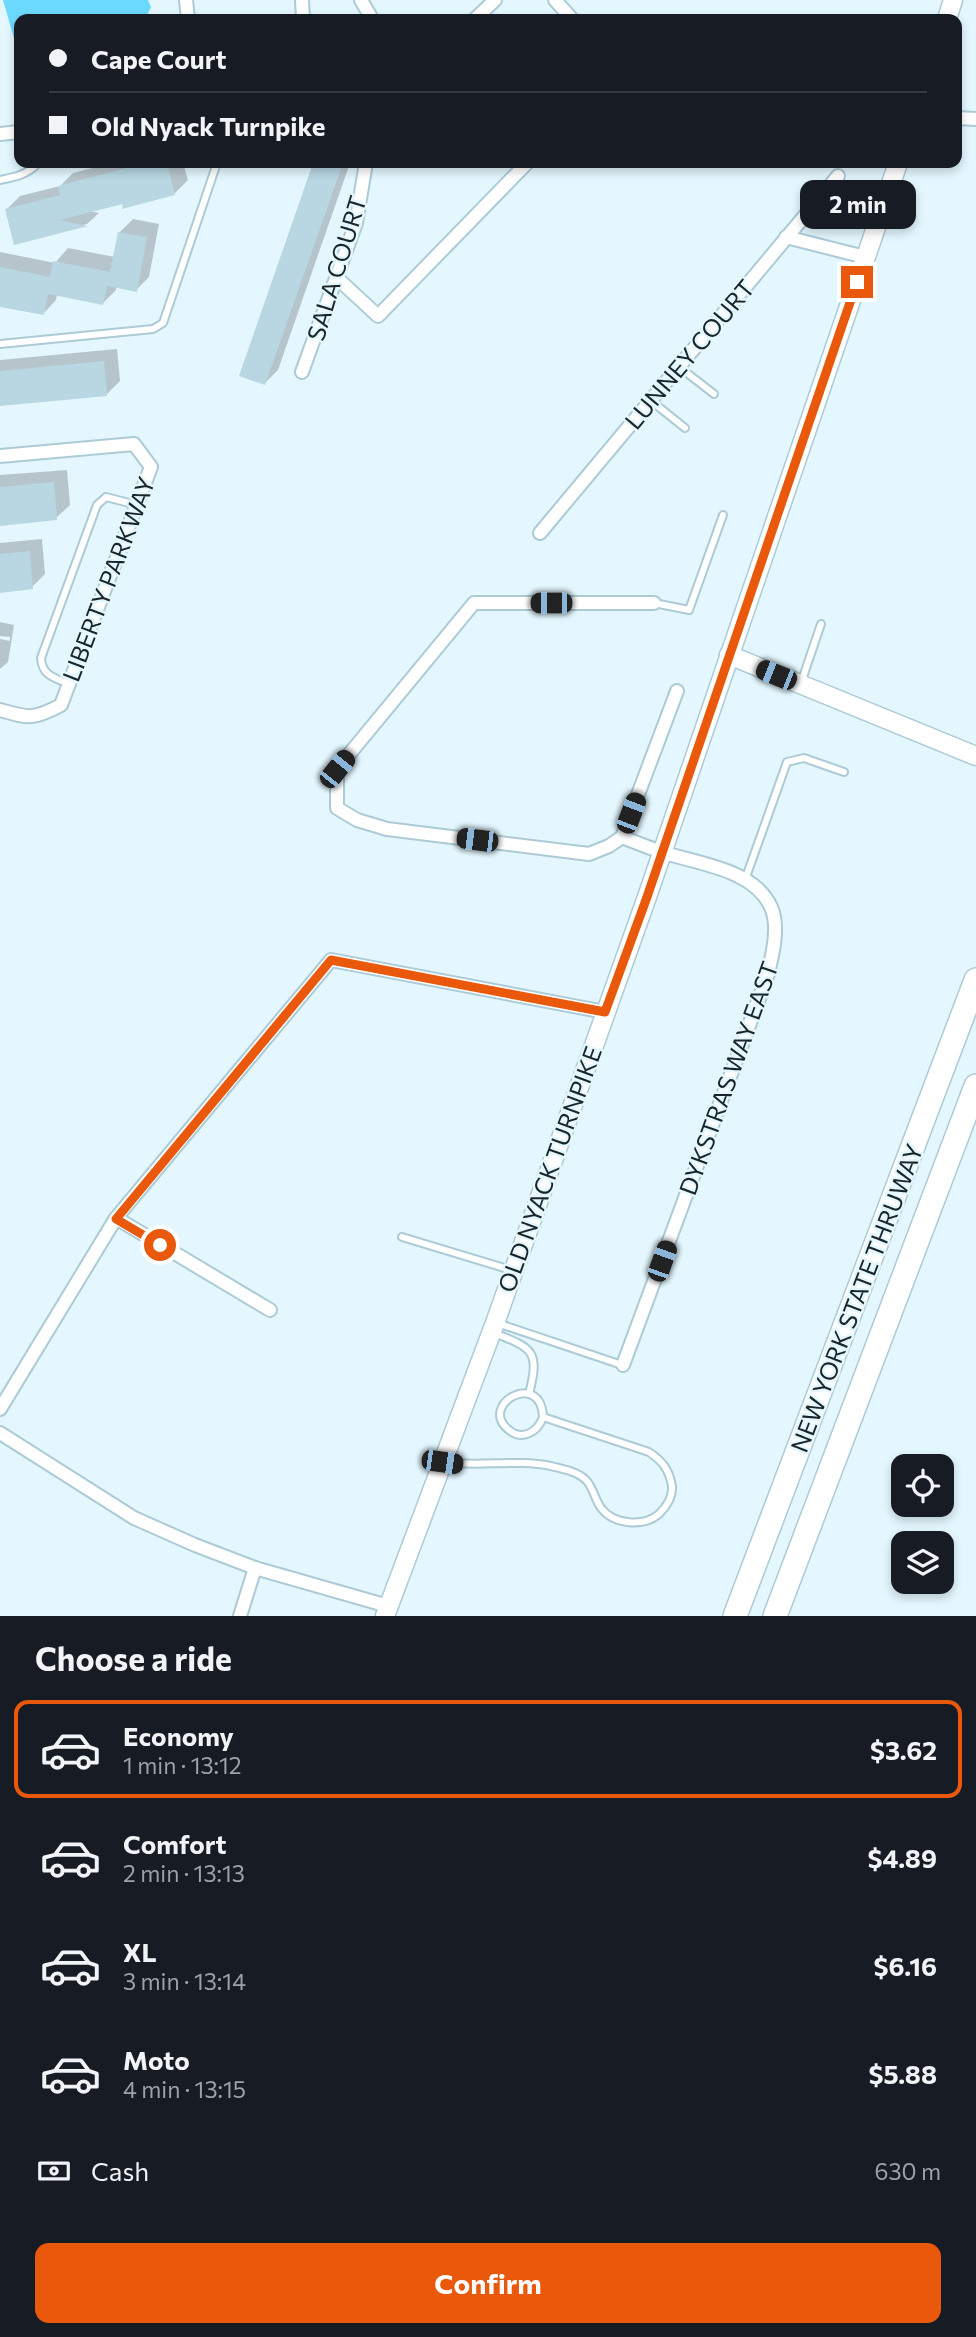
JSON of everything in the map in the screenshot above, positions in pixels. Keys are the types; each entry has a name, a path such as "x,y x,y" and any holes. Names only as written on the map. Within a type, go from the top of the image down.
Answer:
{"highway":[{"name":"NEW YORK STATE THRUWAY","path":"735,1616 976,980"},
{"name":"NEW YORK STATE THRUWAY","path":"775,1616 976,1086"}],"street":[{"path":"480,14 495,0"},
{"path":"555,0 568,14"},
{"name":"SALA COURT","path":"302,372 356,223 365,168"},
{"path":"337,278 378,316 522,168"},
{"name":"OLD NYACK TURNPIKE","path":"386,1611 493,1327 662,852 896,168"},
{"name":"LUNNEY COURT","path":"540,534 838,176"},
{"path":"786,237 865,257"},
{"name":"LIBERTY PARKWAY","path":"0,456 134,444 151,467 61,705 43,715 29,718 0,710"},
{"path":"654,603 474,603 337,769 337,808 357,820 387,829 589,854 622,837 677,691"},
{"path":"729,655 976,756"},
{"name":"DYKSTRAS WAY EAST","path":"622,837 725,870 751,883 772,908 775,938 767,977 623,1365"},
{"path":"0,1409 116,1219 331,960 605,1012"},
{"path":"116,1219 270,1310"},
{"path":"0,1433 134,1518 255,1569 386,1611"},
{"path":"240,1616 255,1569"}],"lane":[{"path":"0,180 22,175 34,168"},
{"path":"0,344 153,329 163,323 215,168"},
{"path":"678,366 714,394"},
{"path":"650,400 685,428"},
{"path":"69,684 49,676 41,665 41,658 97,505 106,497 137,505"},
{"path":"654,603 689,610 723,514"},
{"path":"800,684 821,624"},
{"path":"744,880 787,762 803,758 844,772"},
{"path":"402,1237 513,1271"},
{"path":"493,1327 623,1365"},
{"path":"493,1327 530,1350 534,1362 529,1394"},
{"path":"515,1394 529,1394 540,1403 542,1417 536,1429 525,1435 512,1432 503,1423 501,1409 504,1402 515,1394"},
{"path":"442,1462 468,1465 548,1465 572,1472 586,1480 602,1509 612,1518 624,1522 654,1518 667,1507 673,1490 669,1472 661,1460 649,1452 542,1417"}],"shaded area":[{"path":"3,0 148,0 151,7 148,14 14,14 14,38"}],"building":[{"path":"127,168 168,168 175,195 122,209 123,204 59,220 88,226 14,245 5,209 60,195 58,186"},
{"path":"311,168 341,168 265,385 239,376"},
{"path":"118,232 147,237 137,292 107,286 103,305 48,294 44,315 0,307 0,267 50,277 53,261 110,272"},
{"path":"104,361 107,396 0,406 0,371"},
{"path":"54,482 57,520 0,526 0,487"},
{"path":"30,551 33,589 0,593 0,554"}],"route":[{"path":"160,1245 116,1219 331,960 605,1012 647,897 857,282"}]}
